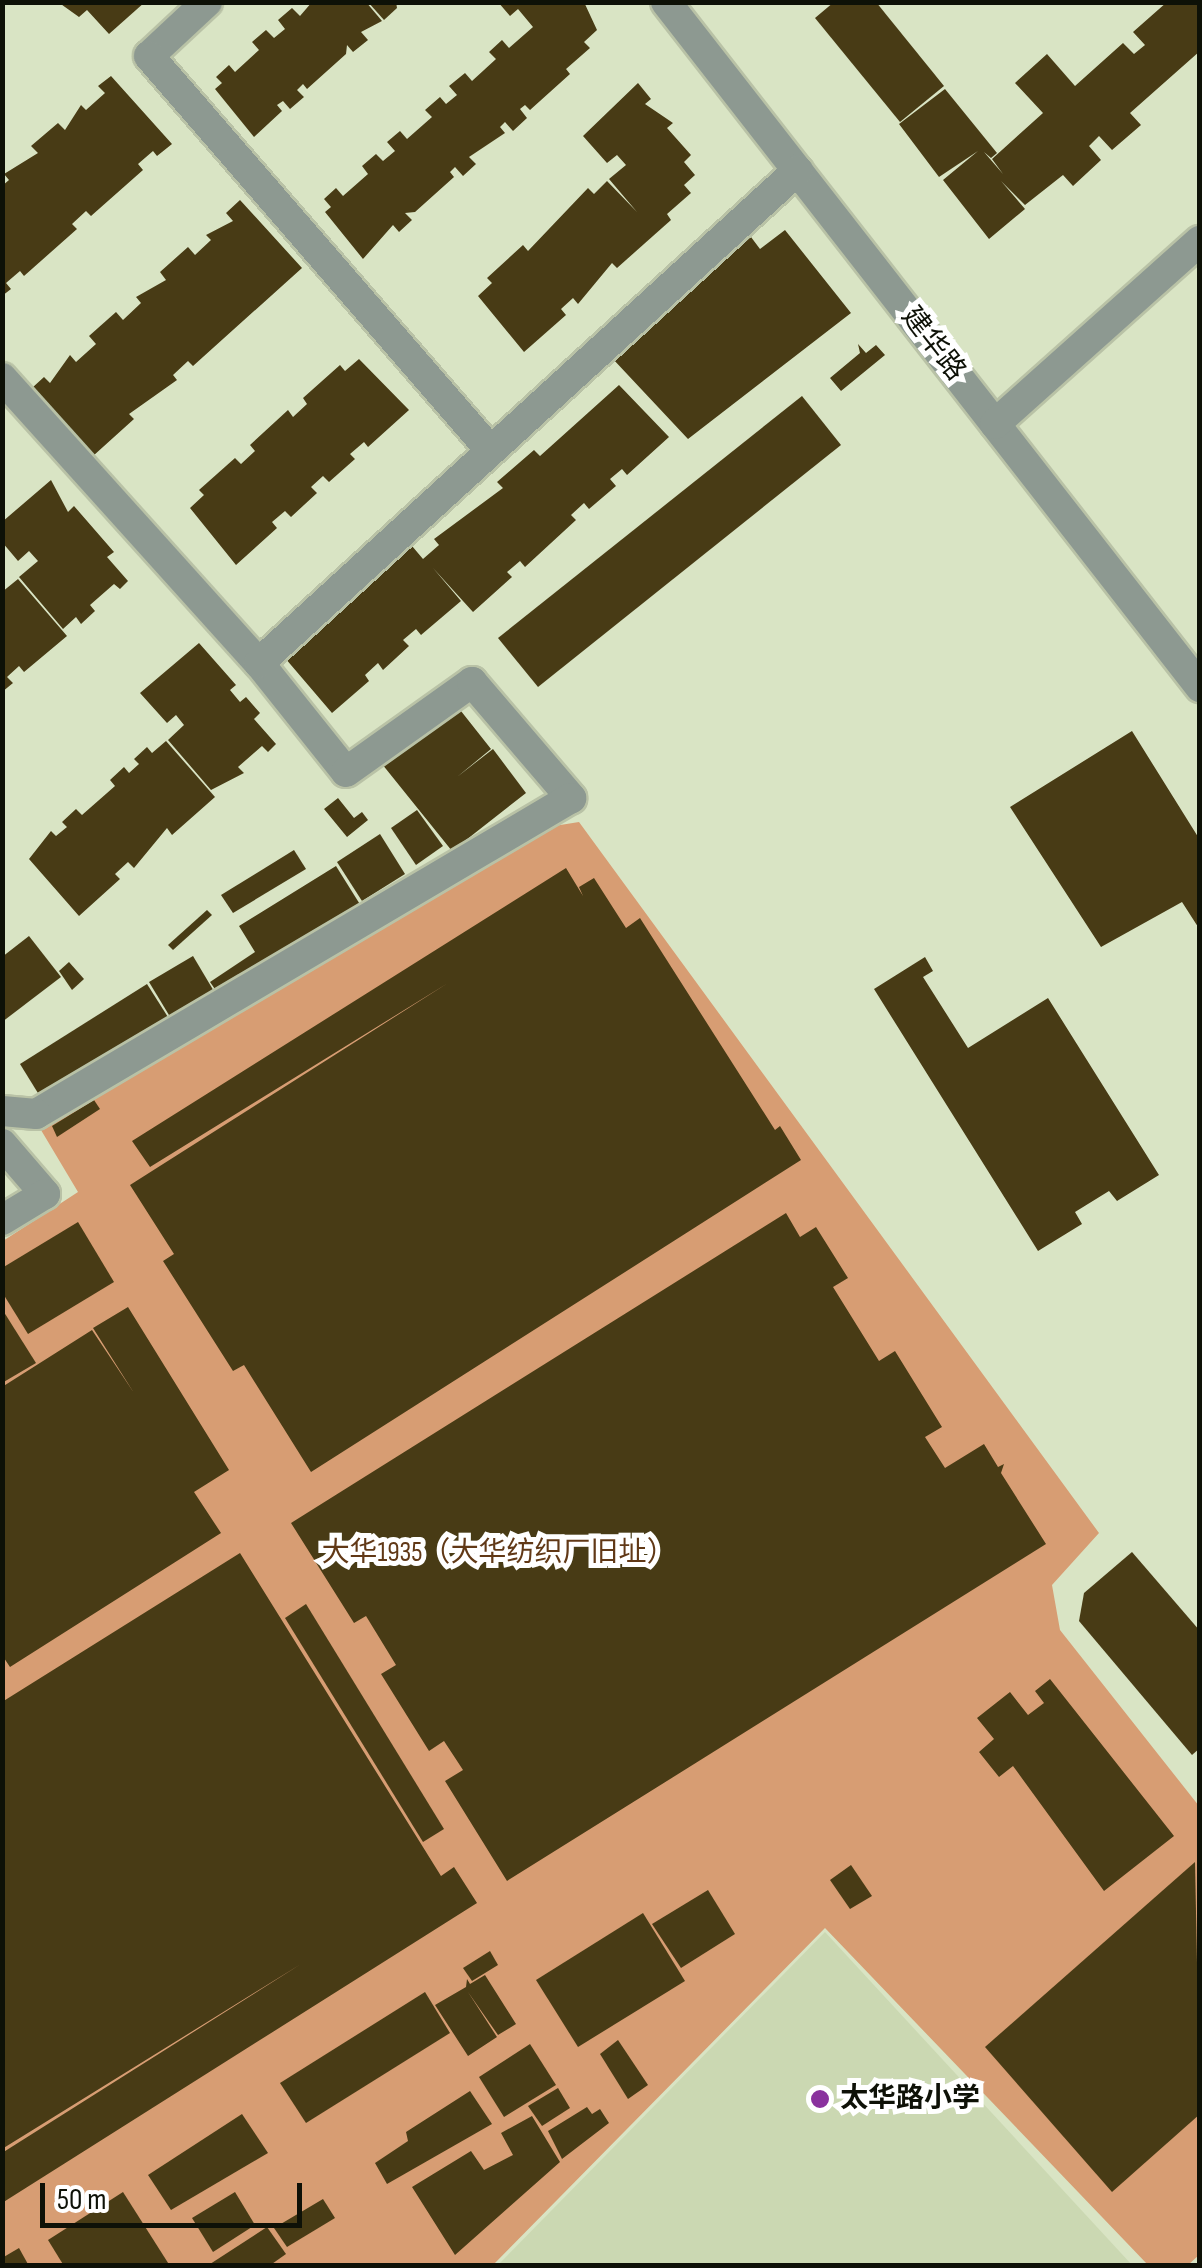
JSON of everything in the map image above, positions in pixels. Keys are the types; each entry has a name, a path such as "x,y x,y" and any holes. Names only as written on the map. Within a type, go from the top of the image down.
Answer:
{"street":[{"path":"208,2 148,56 490,451"},
{"name":"建华路","path":"666,2 1200,687"},
{"path":"259,663 798,170"},
{"path":"995,424 1200,241"},
{"path":"2,378 259,663 346,772 472,682 571,798 36,1114 2,1111"},
{"path":"2,1144 45,1194 2,1220"}],"shaded area":[{"name":"太华路小学","path":"825,1932 1132,2265 498,2265"}],"green space":[{"name":"大华1935（大华纺织厂旧址）","path":"579,822 1099,1533 1052,1585 1060,1630 1199,1806 1199,2255 1188,2265 1148,2265 825,1928 493,2265 3,2266 3,1241 78,1192 38,1125 529,830"}],"building":[{"path":"58,2 145,2 109,34 87,10 79,17"},
{"path":"312,2 366,2 382,21 361,32 368,40 353,52 347,45 346,54 307,89 303,84 297,90 304,97 290,109 283,101 277,105 282,111 254,137 215,89 222,83 216,77 229,65 235,72 259,50 252,42 266,30 274,38 285,29 278,20 292,8 300,16"},
{"path":"368,2 396,2 397,8 384,20"},
{"path":"498,2 584,2 597,30 584,42 590,48 566,69 570,74 530,110 525,105 520,109 527,118 513,131 505,122 500,127 505,133 469,157 476,164 463,176 455,167 450,172 454,177 415,212 405,213 412,220 399,232 393,225 363,259 325,212 331,207 324,199 336,188 343,196 368,174 362,166 376,154 383,161 395,151 387,142 400,131 407,139 432,117 425,110 440,97 446,104 457,95 449,86 465,73 472,81 496,59 489,52 502,40 509,48 533,27 518,9 510,16"},
{"path":"834,2 876,2 944,86 900,122 815,18"},
{"path":"1167,2 1200,2 1200,51 1130,113 1141,125 1112,150 1099,136 1089,146 1101,160 1073,186 1063,175 1025,205 1001,181 1025,209 989,239 943,180 978,151 939,177 899,124 945,89 997,153 991,158 984,152 1003,174 992,159 1043,113 1015,83 1047,54 1075,86 1123,43 1134,54 1145,45 1133,32"},
{"path":"111,76 172,144 157,156 153,151 138,164 143,170 91,216 86,211 72,224 77,229 24,276 20,271 6,283 11,289 2,296 2,186 9,180 4,174 38,153 31,146 58,123 65,130 81,105 86,110 105,93 98,86"},
{"path":"638,83 651,99 645,104 673,123 667,128 691,155 684,162 695,175 684,185 691,193 667,214 671,220 617,268 612,263 578,304 573,298 561,309 566,315 524,352 478,296 492,283 487,278 523,245 528,251 588,188 594,194 607,181 637,212 609,179 626,165 617,155 607,163 583,136"},
{"path":"240,200 302,268 193,366 188,361 173,375 177,380 129,414 134,419 93,456 32,388 44,377 50,383 70,355 76,362 96,344 89,336 116,312 123,320 141,303 136,297 166,280 160,272 188,247 195,255 211,240 206,235 233,221 226,213"},
{"path":"785,230 851,313 688,439 612,358 751,237 760,249"},
{"path":"858,344 866,353 876,345 885,355 841,391 830,378 860,353"},
{"path":"359,359 409,410 368,447 364,442 350,454 355,459 329,482 323,476 311,487 317,493 291,517 285,511 272,522 277,528 236,565 190,508 204,495 199,490 235,458 241,464 255,451 250,445 288,410 293,417 307,404 303,398 340,365 345,371"},
{"path":"619,385 669,437 627,475 622,469 610,479 616,486 589,509 584,503 571,515 576,520 525,567 520,561 507,572 512,577 473,612 433,568 461,601 421,635 416,629 403,640 409,646 383,670 378,663 365,675 369,681 332,713 285,658 328,611 333,616 361,591 357,585 392,554 397,560 412,546 423,559 439,545 434,539 503,488 497,482 534,450 540,456"},
{"path":"802,396 841,445 538,687 498,638"},
{"path":"51,480 68,512 74,506 114,552 107,557 128,581 120,589 114,584 90,605 95,611 81,624 76,617 63,629 19,577 38,561 29,551 18,561 2,542 2,522"},
{"path":"18,579 67,636 24,672 19,666 7,677 13,683 2,692 2,592"},
{"path":"199,643 236,685 230,690 240,702 246,697 260,713 254,719 276,744 268,752 262,746 238,767 244,773 211,790 168,740 184,725 176,715 167,723 140,693"},
{"path":"457,706 491,749 457,777 493,749 526,793 452,851 382,764"},
{"path":"1132,731 1200,840 1200,930 1182,902 1101,947 1010,807"},
{"path":"166,741 215,797 172,835 167,828 134,868 128,862 115,874 120,879 79,916 29,859 51,831 56,836 67,827 62,822 76,809 82,815 115,786 110,780 124,767 129,773 139,764 134,759 147,747 152,753"},
{"path":"338,798 354,818 362,812 368,820 347,837 324,809"},
{"path":"417,810 443,846 416,865 391,828"},
{"path":"380,834 405,874 362,901 337,862"},
{"path":"294,850 306,869 233,913 221,895"},
{"path":"336,866 361,906 217,992 210,982 255,952 239,926"},
{"path":"566,868 583,896 579,887 594,878 626,928 640,918 775,1130 780,1126 801,1160 311,1472 244,1365 233,1371 163,1261 174,1254 130,1185 448,983 150,1167 132,1141"},
{"path":"207,910 212,915 173,950 168,945"},
{"path":"29,936 61,977 2,1022 2,957"},
{"path":"193,956 215,993 172,1020 149,982"},
{"path":"925,957 933,971 923,977 968,1048 1048,998 1159,1175 1117,1201 1109,1191 1075,1212 1082,1224 1038,1251 874,989"},
{"path":"69,962 84,979 72,990 59,971"},
{"path":"147,984 173,1025 41,1098 20,1064"},
{"path":"94,1100 100,1109 57,1137 52,1126"},
{"path":"786,1213 800,1237 816,1227 848,1278 833,1287 879,1361 895,1351 942,1427 925,1437 945,1468 984,1444 998,1467 1004,1464 1001,1473 1046,1544 507,1881 445,1781 463,1770 444,1741 429,1751 381,1674 396,1665 366,1616 354,1623 291,1523"},
{"path":"78,1222 114,1282 28,1334 2,1292 2,1268"},
{"path":"128,1307 229,1470 194,1492 221,1533 10,1667 2,1655 2,1387 92,1330 134,1393 93,1328"},
{"path":"2,1309 36,1363 2,1383"},
{"path":"1132,1552 1200,1631 1200,1748 1192,1755 1079,1621 1084,1593"},
{"path":"240,1553 441,1876 454,1867 477,1903 2,2203 2,2153 301,1964 2,2149 2,1702"},
{"path":"306,1604 444,1829 423,1842 285,1618"},
{"path":"1050,1679 1174,1836 1104,1891 1013,1766 999,1777 979,1752 994,1739 977,1718 1010,1692 1028,1715 1044,1703 1035,1691"},
{"path":"1195,1862 1200,2114 1112,2192 985,2047"},
{"path":"851,1865 872,1896 850,1909 830,1880"},
{"path":"708,1890 735,1934 681,1968 652,1924"},
{"path":"643,1913 685,1981 578,2047 536,1980"},
{"path":"490,1951 498,1965 472,1981 463,1968"},
{"path":"485,1975 516,2024 498,2035 468,1992 497,2037 468,2056 435,2005 466,1987 467,1979 470,1984"},
{"path":"425,1992 450,2033 306,2123 280,2083"},
{"path":"618,2040 648,2085 628,2099 600,2054"},
{"path":"530,2044 556,2085 504,2117 479,2077"},
{"path":"558,2088 570,2108 542,2126 528,2106"},
{"path":"470,2091 492,2124 387,2184 375,2163 408,2141 406,2132"},
{"path":"587,2107 592,2114 600,2109 609,2123 562,2159 548,2131"},
{"path":"242,2114 268,2153 171,2210 148,2175"},
{"path":"532,2116 560,2162 455,2255 412,2187 471,2151 484,2170 513,2155 501,2133"},
{"path":"123,2192 170,2266 64,2266 48,2240"},
{"path":"235,2192 255,2225 213,2252 192,2218"},
{"path":"323,2199 335,2218 287,2247 274,2228"},
{"path":"267,2227 286,2254 269,2266 207,2266"},
{"path":"19,2248 29,2266 2,2266 2,2258"}],"place":[{"name":"太华路小学","path":"820,2099"}]}
